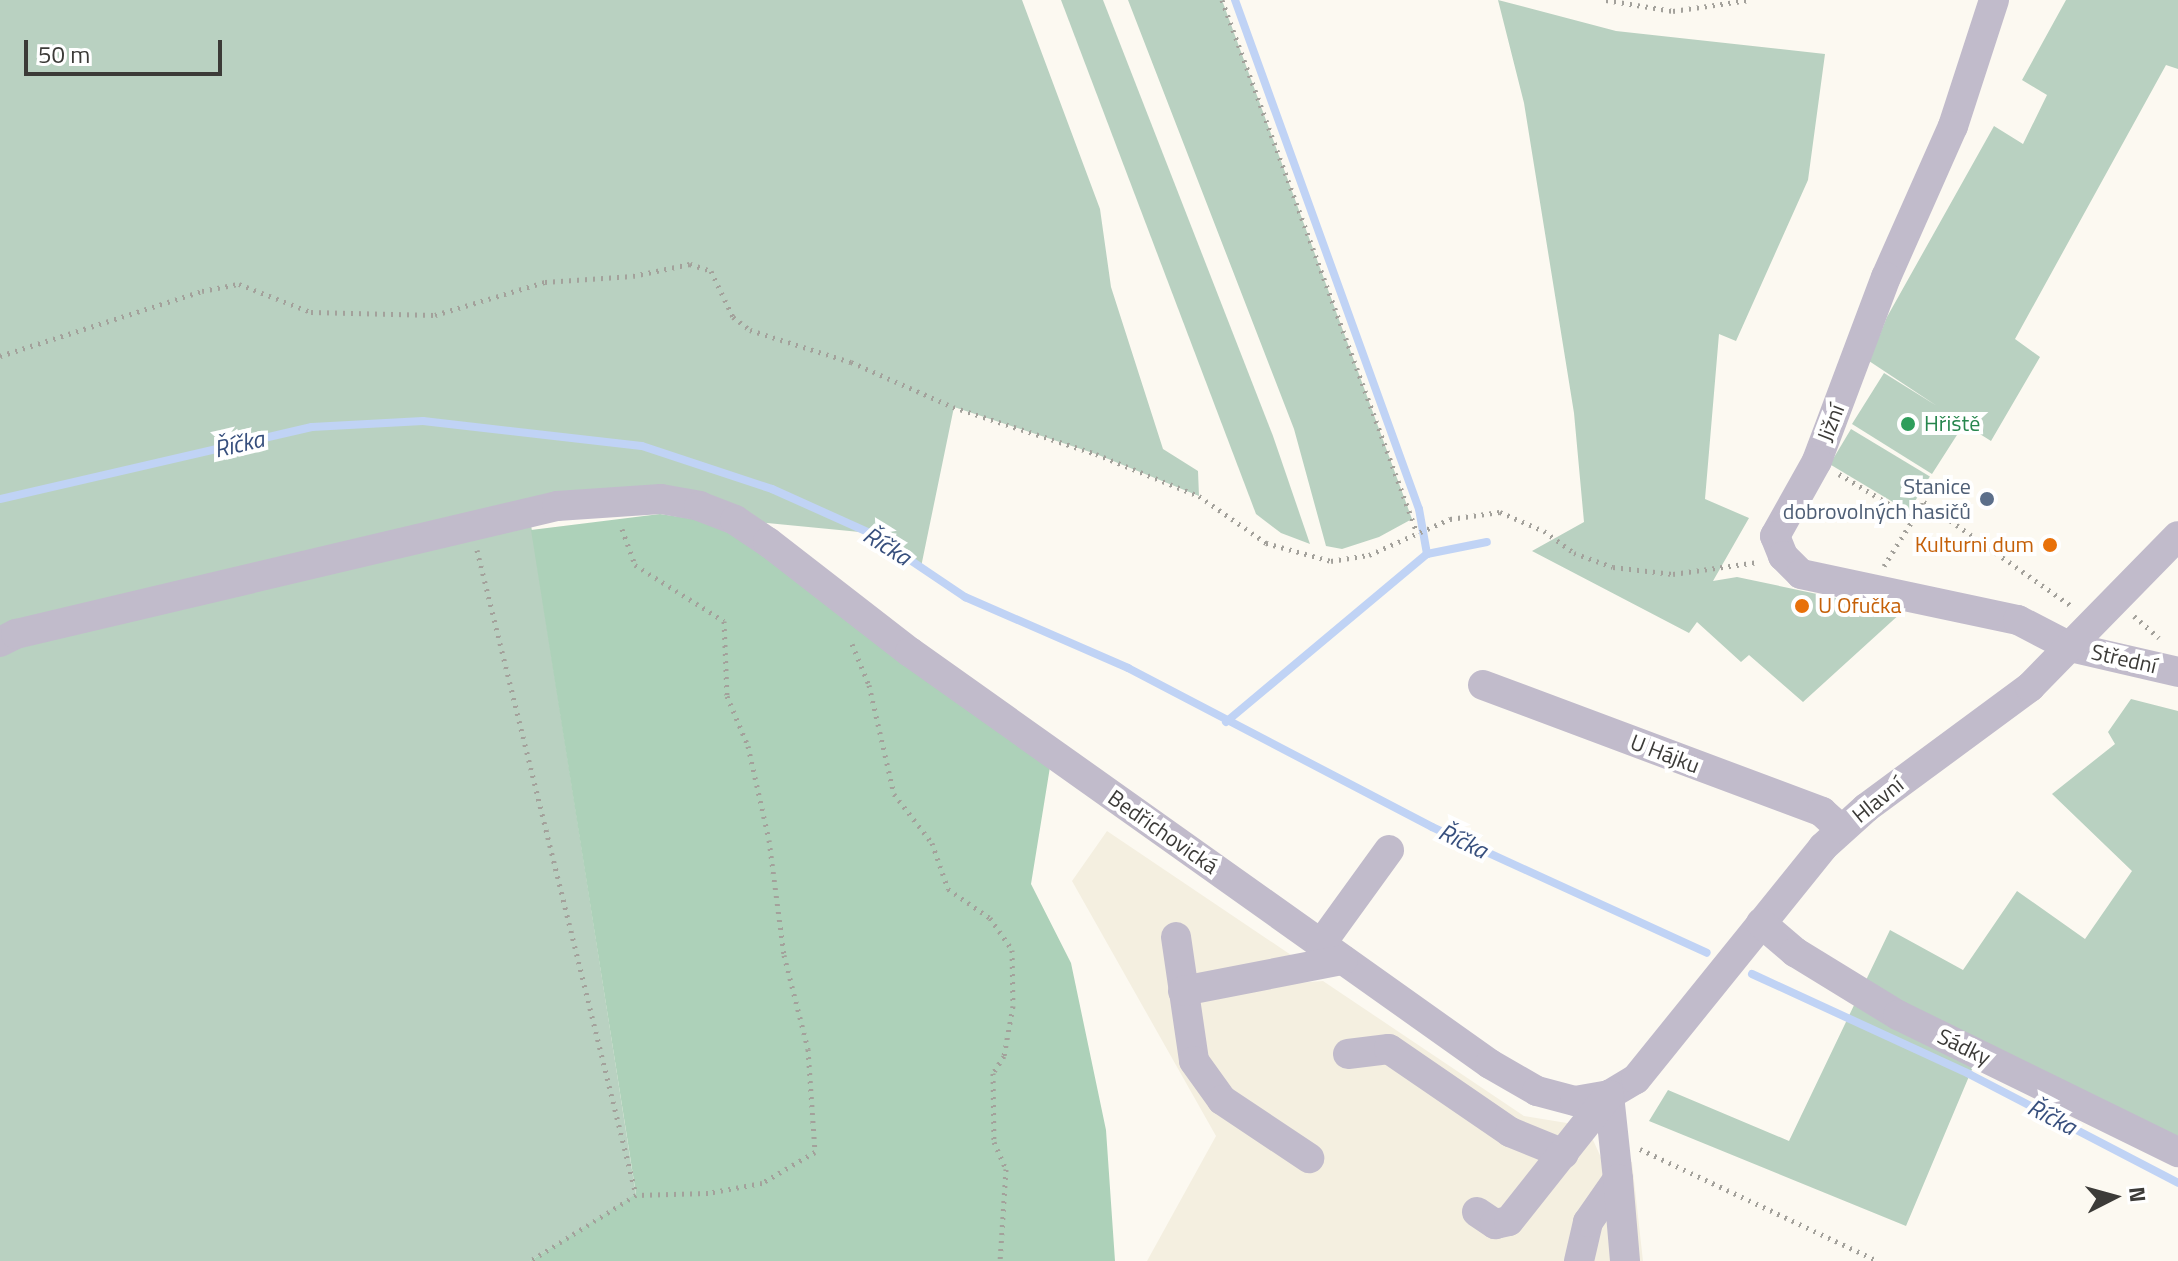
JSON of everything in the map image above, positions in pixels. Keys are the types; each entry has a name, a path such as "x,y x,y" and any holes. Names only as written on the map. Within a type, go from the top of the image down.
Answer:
{"street":[{"name":"Jižní","path":"1783,556 1775,536 1817,461 1886,277 1953,126 1994,0"},
{"name":"Bedřichovická","path":"612,500 661,499 735,520 910,652 1526,1086 1564,1100 1609,1095"},
{"path":"0,642 557,506 612,500"},
{"name":"Hlavní","path":"1609,1095 1649,1066 1761,923 1841,829 2030,687 2070,647 2090,609 2178,536"},
{"path":"1783,556 1801,574 2018,620 2070,647"},
{"name":"Střední","path":"2070,647 2172,658"},
{"name":"U Hájku","path":"1483,685 1822,812 1841,829"},
{"path":"1183,991 1332,952 1389,850"},
{"name":"Sádky","path":"1761,923 1795,952 1898,1015 2178,1152"},
{"path":"1176,937 1191,1054 1219,1096 1309,1158"},
{"path":"1348,1054 1389,1049 1518,1137 1564,1154"},
{"path":"1609,1095 1625,1261"},
{"path":"1477,1212 1495,1224 1509,1221 1609,1095"},
{"path":"1579,1261 1588,1222 1618,1179"}],"path":[{"path":"1222,0 1418,533"},
{"path":"1606,0 1673,11 1749,0"},
{"path":"0,356 202,291 239,284 311,312 435,315 545,282 633,276 690,264 711,271 733,317 750,330 851,362 953,407 1155,478 1199,496 1266,543 1331,561 1369,555 1450,519 1500,512 1544,531 1574,553 1613,567 1673,574 1783,556"},
{"path":"1817,461 1914,519"},
{"path":"530,1261 636,1195 708,1193 762,1183 815,1152 808,1049 784,955 769,840 748,746 727,696 724,621 635,565 612,500"},
{"path":"1870,588 1924,502 2076,609 2090,609 2118,630 2133,615 2172,658"},
{"path":"471,526 636,1195"},
{"path":"851,634 869,685 894,794 932,843 948,889 990,918 1012,950 1013,1006 1004,1056 993,1073 994,1142 1006,1169 1000,1261"},
{"path":"1614,1137 1878,1261"}],"shaded area":[{"path":"1107,831 1291,955 1296,983 1323,981 1524,1116 1573,1124 1593,1140 1604,1164 1632,1162 1643,1261 1147,1261 1216,1136 1072,881"}],"green space":[{"path":"0,0 1022,0 1100,209 1111,287 1163,449 1198,471 1199,496 1096,454 954,407 921,567 870,533 735,520 699,506 529,512 636,1195 530,1261 0,1261"},
{"path":"1061,0 1103,0 1273,436 1310,544 1281,533 1256,514"},
{"path":"1128,0 1222,0 1412,519 1379,537 1342,549 1326,546 1294,429"},
{"path":"1498,0 1616,31 1825,54 1808,180 1736,341 1719,334 1705,499 1749,518 1713,581 1737,577 1902,612 1803,702 1749,655 1741,662 1697,622 1689,633 1532,551 1584,522 1574,413 1524,103"},
{"path":"2066,0 2178,0 2178,69 2166,65 2015,339 2040,357 1991,441 1964,424 1932,474 1852,424 1884,373 1937,406 1869,361 1887,317 1994,126 2023,144 2047,95 2022,80"},
{"path":"1851,429 1930,476 1909,512 1830,464"},
{"path":"660,514 700,520 744,540 1050,767 1031,884 1071,963 1106,1130 1115,1261 530,1261 636,1194 531,530"},
{"path":"2131,699 2178,711 2178,1146 1978,1055 1906,1226 1649,1121 1668,1090 1789,1141 1890,930 1963,970 2017,891 2085,939 2132,871 2052,794 2115,744 2108,732"}],"waterway":[{"path":"1235,0 1419,509 1427,554"},
{"name":"Říčka","path":"0,499 312,427 423,421 642,446 772,489 870,533 965,597 1128,668 1432,827 1707,953"},
{"path":"1226,722 1427,554 1487,542"},
{"name":"Říčka","path":"1752,974 1969,1074 2178,1183"}],"place":[{"name":"Hřiště","path":"1908,424"},
{"name":"Stanice dobrovolných hasičů","path":"1987,499"},
{"name":"Kulturni dum","path":"2050,545"},
{"name":"U Ofučka","path":"1802,606"}]}
